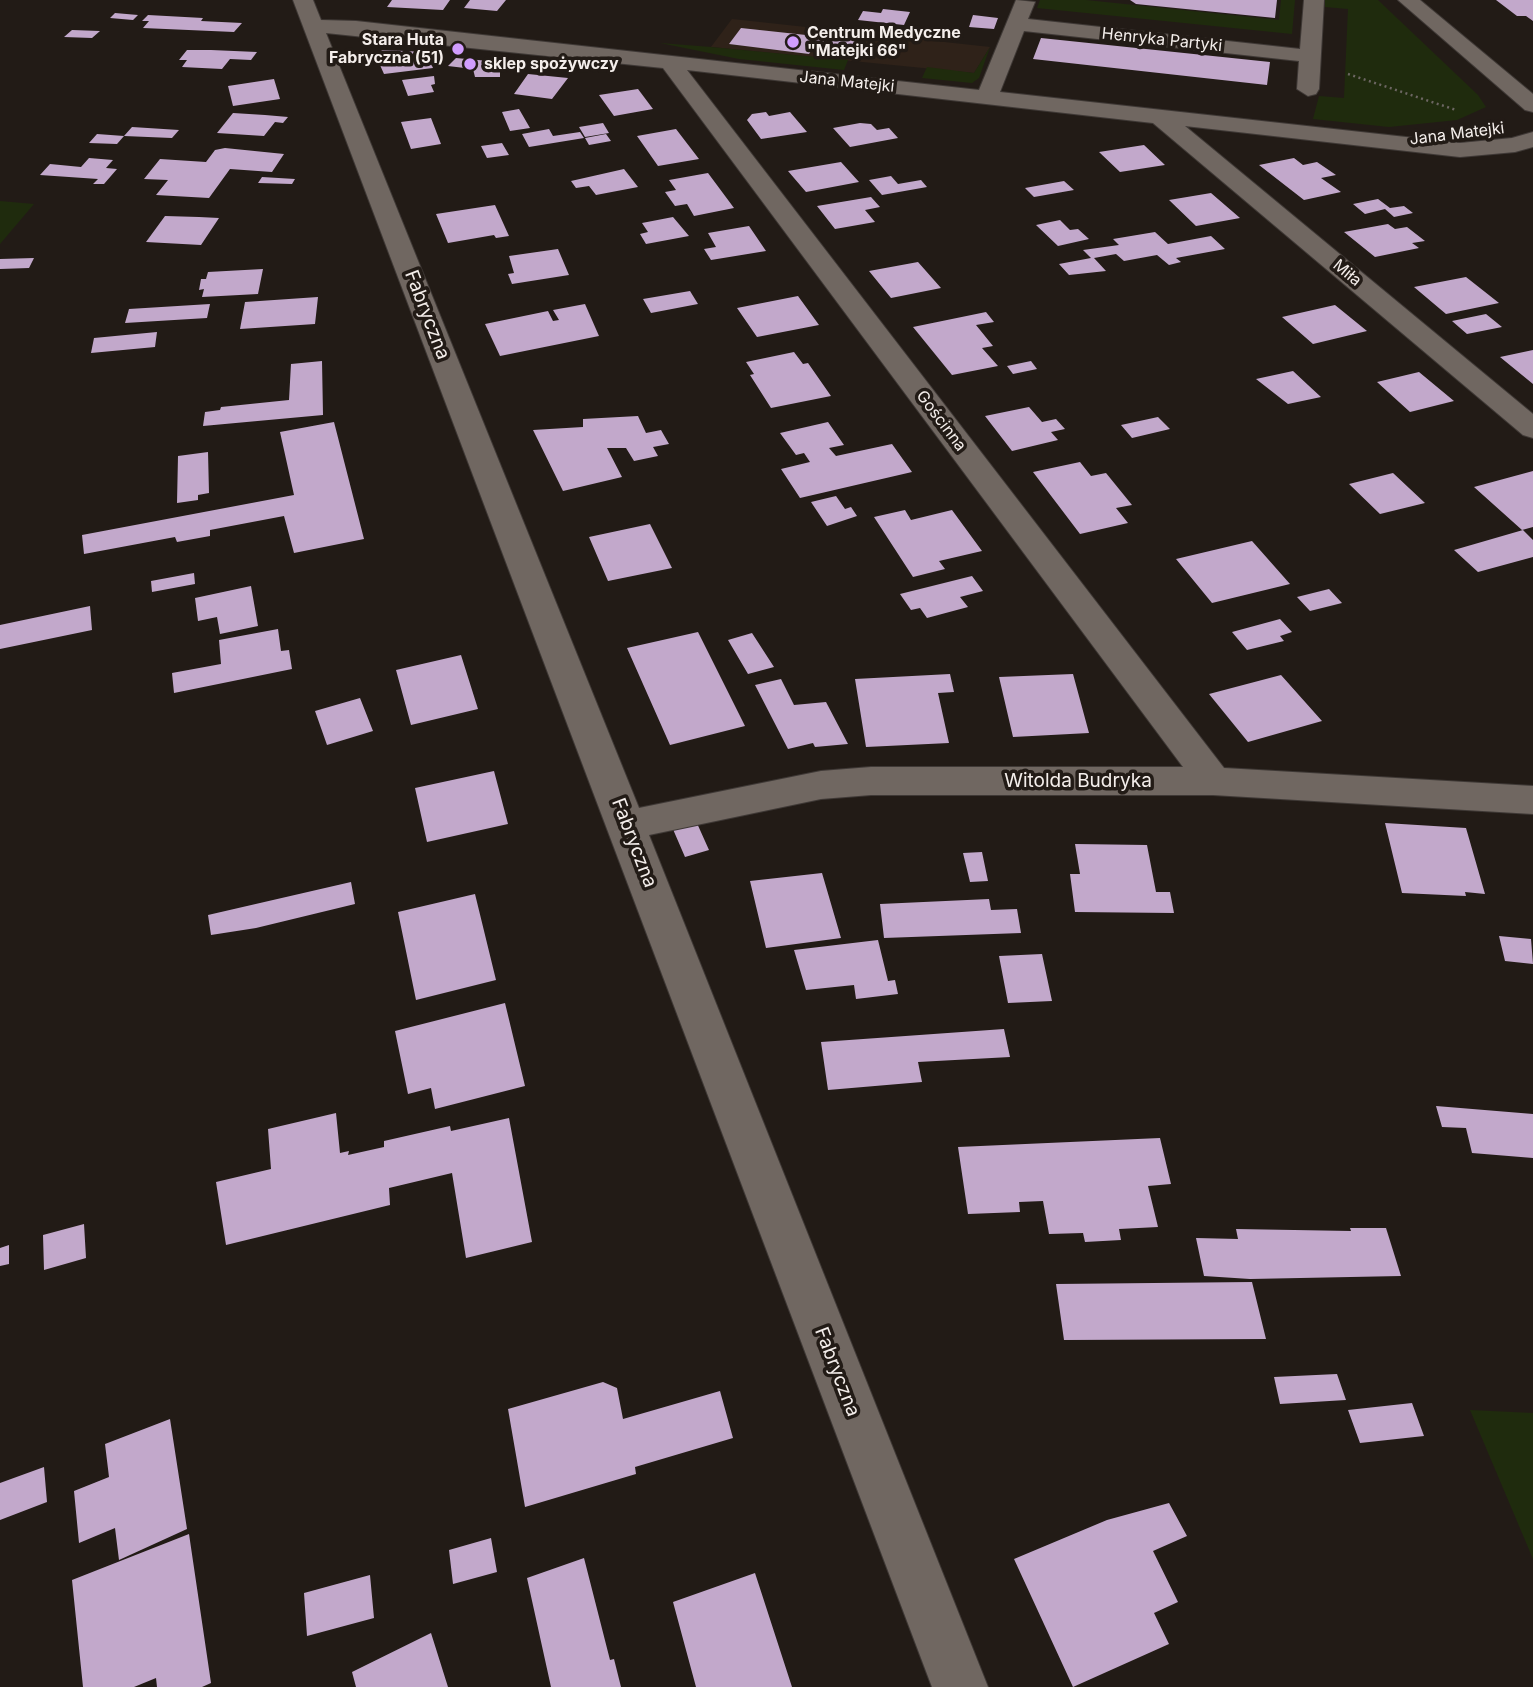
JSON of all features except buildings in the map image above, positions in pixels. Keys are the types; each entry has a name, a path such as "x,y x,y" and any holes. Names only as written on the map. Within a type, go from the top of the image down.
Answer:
{"street":[{"path":"987,97 1026,0"},
{"path":"1308,89 1314,0"},
{"path":"1408,0 1533,106"},
{"name":"Jana Matejki","path":"308,13 356,27 1380,142 1460,150 1515,145 1533,139"},
{"name":"Fabryczna","path":"308,13 627,825 960,1687"},
{"name":"Henryka Partyki","path":"1016,24 1309,56"},
{"name":"Gościnna","path":"669,61 1213,781"},
{"name":"Miła","path":"1160,117 1533,429"},
{"name":"Jana Matejki","path":"1380,142 1443,138 1496,127 1533,128"},
{"name":"Witolda Budryka","path":"627,825 821,785 871,781 1213,781 1533,800"}],"path":[{"path":"1309,56 1354,77 1467,114"}],"shaded area":[{"path":"732,19 990,47 974,73 711,47"}],"green space":[{"path":"1040,0 1086,0 1279,20 1281,0 1295,0 1292,34 1037,8"},
{"path":"1325,0 1378,0 1478,95 1486,107 1457,120 1389,127 1313,119 1319,96 1344,98 1348,9 1325,7"},
{"path":"660,43 848,60 844,70 739,59"},
{"path":"990,47 979,78 972,83 922,78 927,67 974,73"},
{"path":"0,201 34,204 0,244"},
{"path":"1470,1410 1533,1413 1533,1559"}],"place":[{"name":"Centrum Medyczne \"Matejki 66\"","path":"793,42"},
{"name":"Stara Huta Fabryczna (51)","path":"458,49"},
{"name":"sklep spożywczy","path":"470,64"}]}
